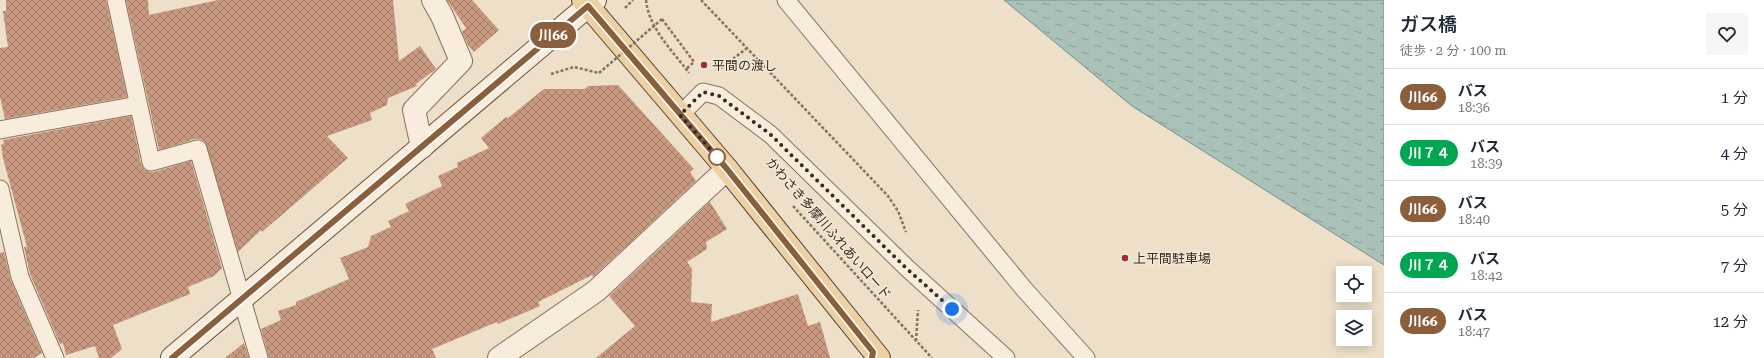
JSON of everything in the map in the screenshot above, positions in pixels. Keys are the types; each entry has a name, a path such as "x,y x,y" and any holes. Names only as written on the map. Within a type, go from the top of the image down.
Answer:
{"main road":[{"path":"422,147 414,110 461,61 442,16 433,0"},
{"path":"172,358 422,147 589,2 680,115 727,169 875,356"},
{"path":"499,358 596,291 727,169"}],"lane":[{"path":"116,0 151,162 198,149 259,358"},
{"path":"786,0 1024,289 1086,358"},
{"path":"680,115 700,89 719,96 770,134 906,268 1006,358"},
{"path":"0,130 138,105"},
{"path":"0,189 20,277 55,358"}],"path":[{"path":"646,0 650,17 658,32 700,89 746,49"},
{"path":"701,0 746,49 888,196 898,211 912,248 906,268"},
{"path":"551,74 574,67 599,73 662,19 694,62 686,69"},
{"name":"かわさき多摩川ふれあいロード","path":"792,205 932,358"}],"water":[{"path":"1004,0 1384,0 1384,265 1132,106"}],"building":[{"path":"6,0 106,0 127,97 5,119 0,97 0,48 8,47 3,11 6,11"},
{"path":"126,0 148,0 149,15 218,0 393,0 399,61 420,46 436,69 416,84 417,86 388,98 387,105 370,113 372,120 327,136 348,158 262,232 261,230 238,252 205,142 201,139 195,139 159,150"},
{"path":"447,0 472,0 499,30 474,52 468,45 462,32 466,28"},
{"path":"618,85 694,169 690,172 696,181 593,277 592,275 538,302 540,306 432,349 436,358 269,358 261,329 281,320 278,311 296,305 296,302 349,279 340,258 368,247 371,236 391,227 388,221 409,211 405,204 442,186 438,176 458,167 457,163 489,148 481,138 506,117 508,118 544,89 585,89 588,86"},
{"path":"131,116 141,164 144,169 149,172 154,172 191,161 222,268 214,276 188,287 190,294 113,325 122,349 111,358 99,358 95,346 66,355 63,343 60,344 30,274 24,247 27,247 3,158 1,145 4,143 3,140"},
{"path":"710,202 727,229 706,242 707,249 687,262 692,269 691,302 712,304 711,322 798,294 808,326 820,322 830,358 596,358 635,326 609,296"},
{"path":"4,252 11,281 42,353 34,358 0,358 0,253"},
{"path":"244,343 249,358 225,358"}],"bus line":[{"name":"川66","path":"172,358 588,6 718,158 873,352 872,358"}],"place":[{"name":"平間の渡し","path":"704,65"},
{"name":"上平間駐車場","path":"1125,258"}],"route":[{"path":"717,157 718,158 680,115 703,92 719,96 770,134 906,268 952,309"}]}
